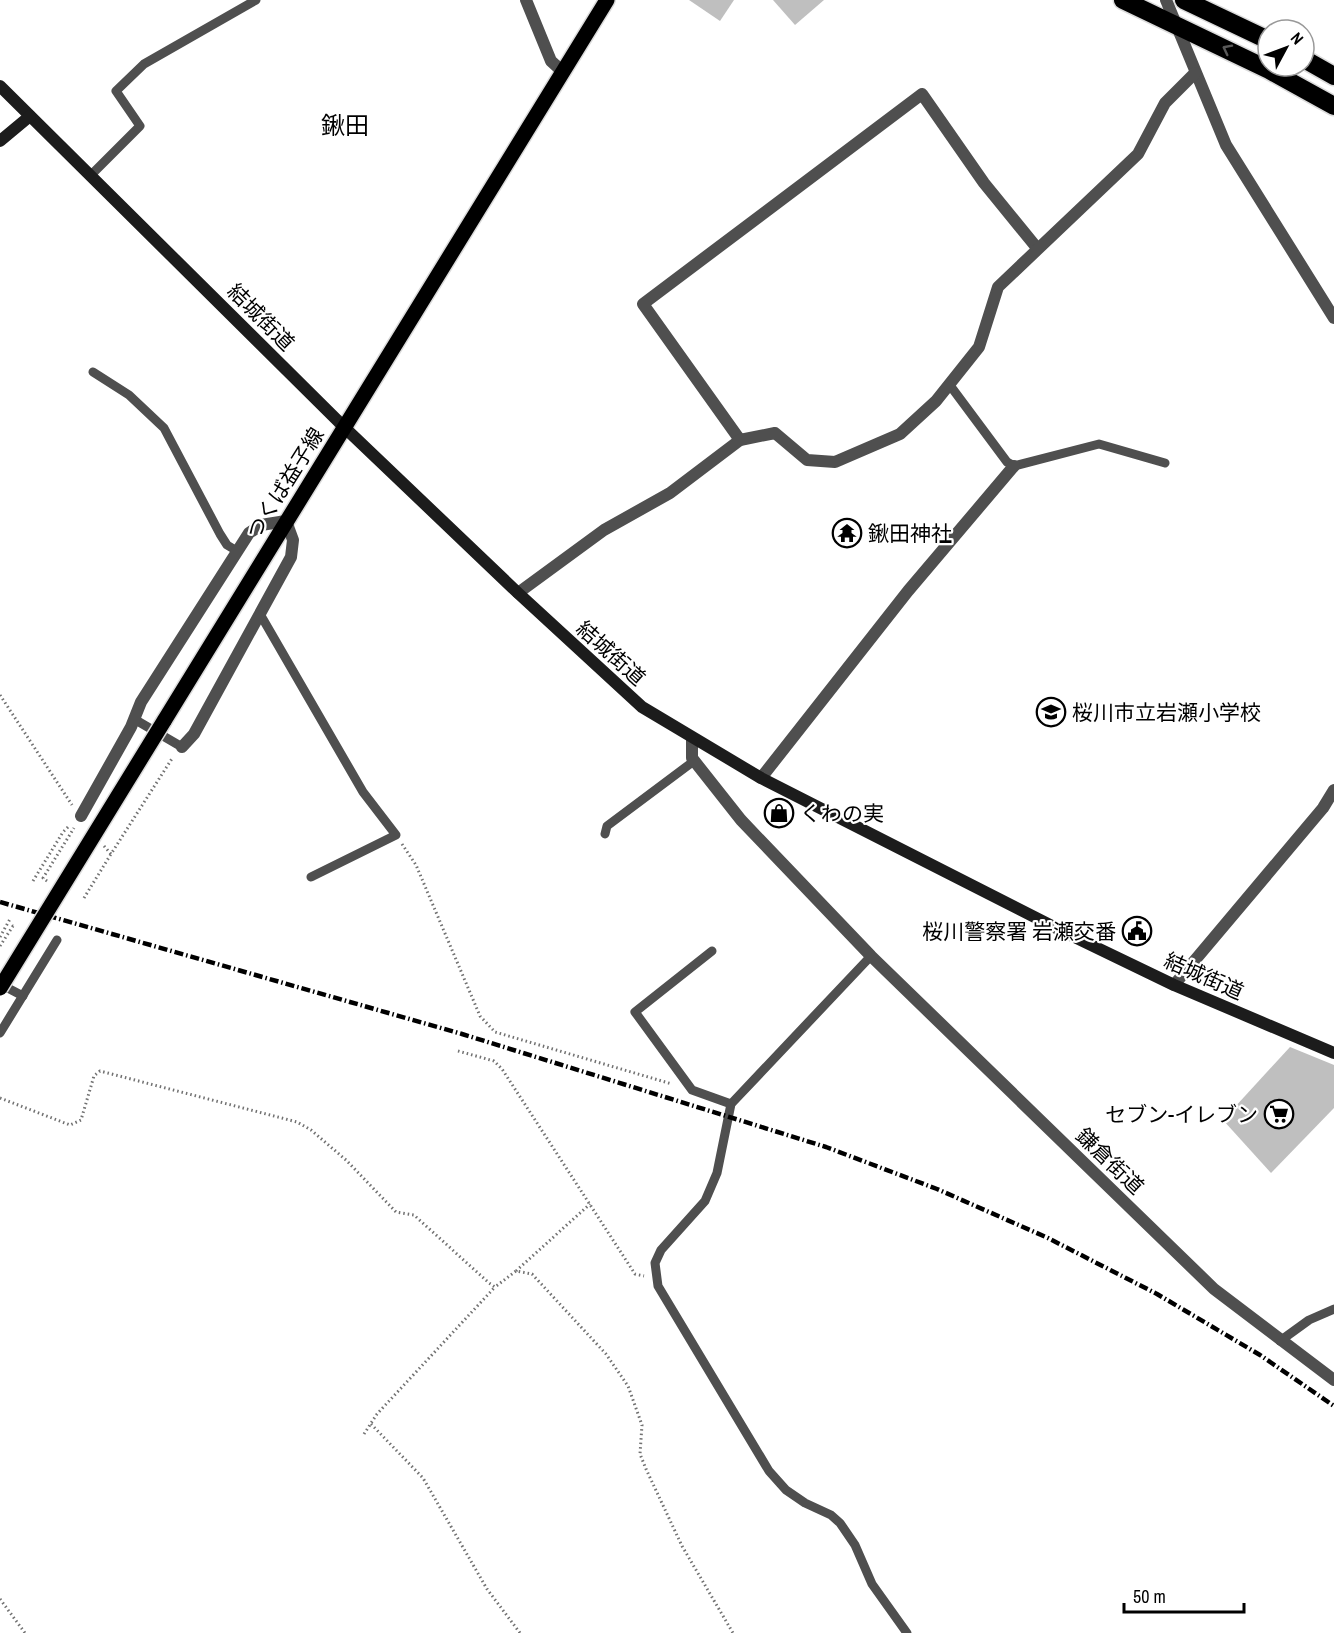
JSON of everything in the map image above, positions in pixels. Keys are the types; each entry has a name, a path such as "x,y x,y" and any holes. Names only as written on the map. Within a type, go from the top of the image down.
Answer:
{"highway":[{"path":"1123,0 1178,24 1334,106"},
{"path":"1184,0 1256,34"},
{"path":"1316,66 1334,76"}],"main road":[{"name":"つくば益子線","path":"0,986 607,0"}],"street":[{"path":"526,0 551,60 563,72"},
{"path":"1166,0 1178,24 1195,73 1226,145 1334,318"},
{"path":"518,593 604,530 670,494 741,440 775,433 807,460 835,462 900,434 936,401 979,347 998,287 1037,248 1104,189 1138,154 1165,104 1195,73"},
{"name":"結城街道","path":"0,86 344,427 518,593 642,706 692,739 761,778 1174,985 1334,1053"},
{"path":"741,440 643,304 922,94 984,183 1037,248"},
{"path":"0,141 30,116"},
{"path":"761,778 908,591 1014,466"},
{"path":"81,816 141,702 237,551 255,528 286,521 293,540 291,557 194,734 182,747"},
{"path":"692,739 694,761"},
{"name":"鎌倉街道","path":"694,761 741,820 871,956 1214,1289 1334,1380"},
{"path":"1174,985 1323,808 1334,790"}],"lane":[{"path":"90,176 140,126 116,91 144,64 256,0"},
{"path":"93,372 129,395 164,428 220,534 227,545 237,551"},
{"path":"949,384 1006,462 1014,466 1099,444 1165,464"},
{"path":"260,614 363,792 396,835 311,877"},
{"path":"134,719 182,747"},
{"path":"605,834 607,826 694,761"},
{"path":"0,1033 57,940"},
{"path":"712,951 635,1012 692,1090 730,1104"},
{"path":"871,956 730,1104 717,1173 705,1201 661,1250 655,1263 654,1273 658,1286 769,1471 786,1490 805,1503 831,1515 840,1523 855,1545 872,1584 907,1633"},
{"path":"0,986 23,996"},
{"path":"1280,1341 1309,1320 1334,1310"}],"path":[{"path":"33,881 63,832 81,816"},
{"path":"396,835 416,865 480,1016 495,1032 692,1090"},
{"path":"47,881 43,878 67,839"},
{"path":"84,897 111,854"},
{"path":"0,937 10,919"},
{"path":"0,946 13,926 16,927"},
{"path":"458,1051 494,1061 502,1069 635,1274 644,1276 654,1273"},
{"path":"0,1098 70,1125 77,1124 81,1120 94,1076 100,1071 297,1122 328,1143 396,1212 414,1215 495,1287"},
{"path":"364,1434 495,1287 590,1204"},
{"path":"516,1271 532,1274 540,1282 606,1354 628,1386 642,1425 640,1454 646,1469 682,1546 733,1633"},
{"path":"371,1424 423,1478 487,1589 520,1633"},
{"path":"0,1599 25,1633"}],"building":[{"path":"689,0 734,0 720,21"},
{"path":"773,0 824,0 795,25"},
{"name":"セブン-イレブン","path":"1290,1047 1334,1065 1334,1108 1271,1173 1223,1120"}],"railway":[{"path":"0,902 462,1034 826,1147 937,1189 1048,1238 1157,1294 1260,1355 1334,1406"}],"place":[{"name":"鍬田神社","path":"847,533"},
{"name":"桜川市立岩瀬小学校","path":"1051,712"},
{"name":"くわの実","path":"779,813"},
{"name":"桜川警察署 岩瀬交番","path":"1137,931"},
{"name":"セブン-イレブン","path":"1279,1114"}],"district":[{"name":"鍬田","path":"345,125"}]}
